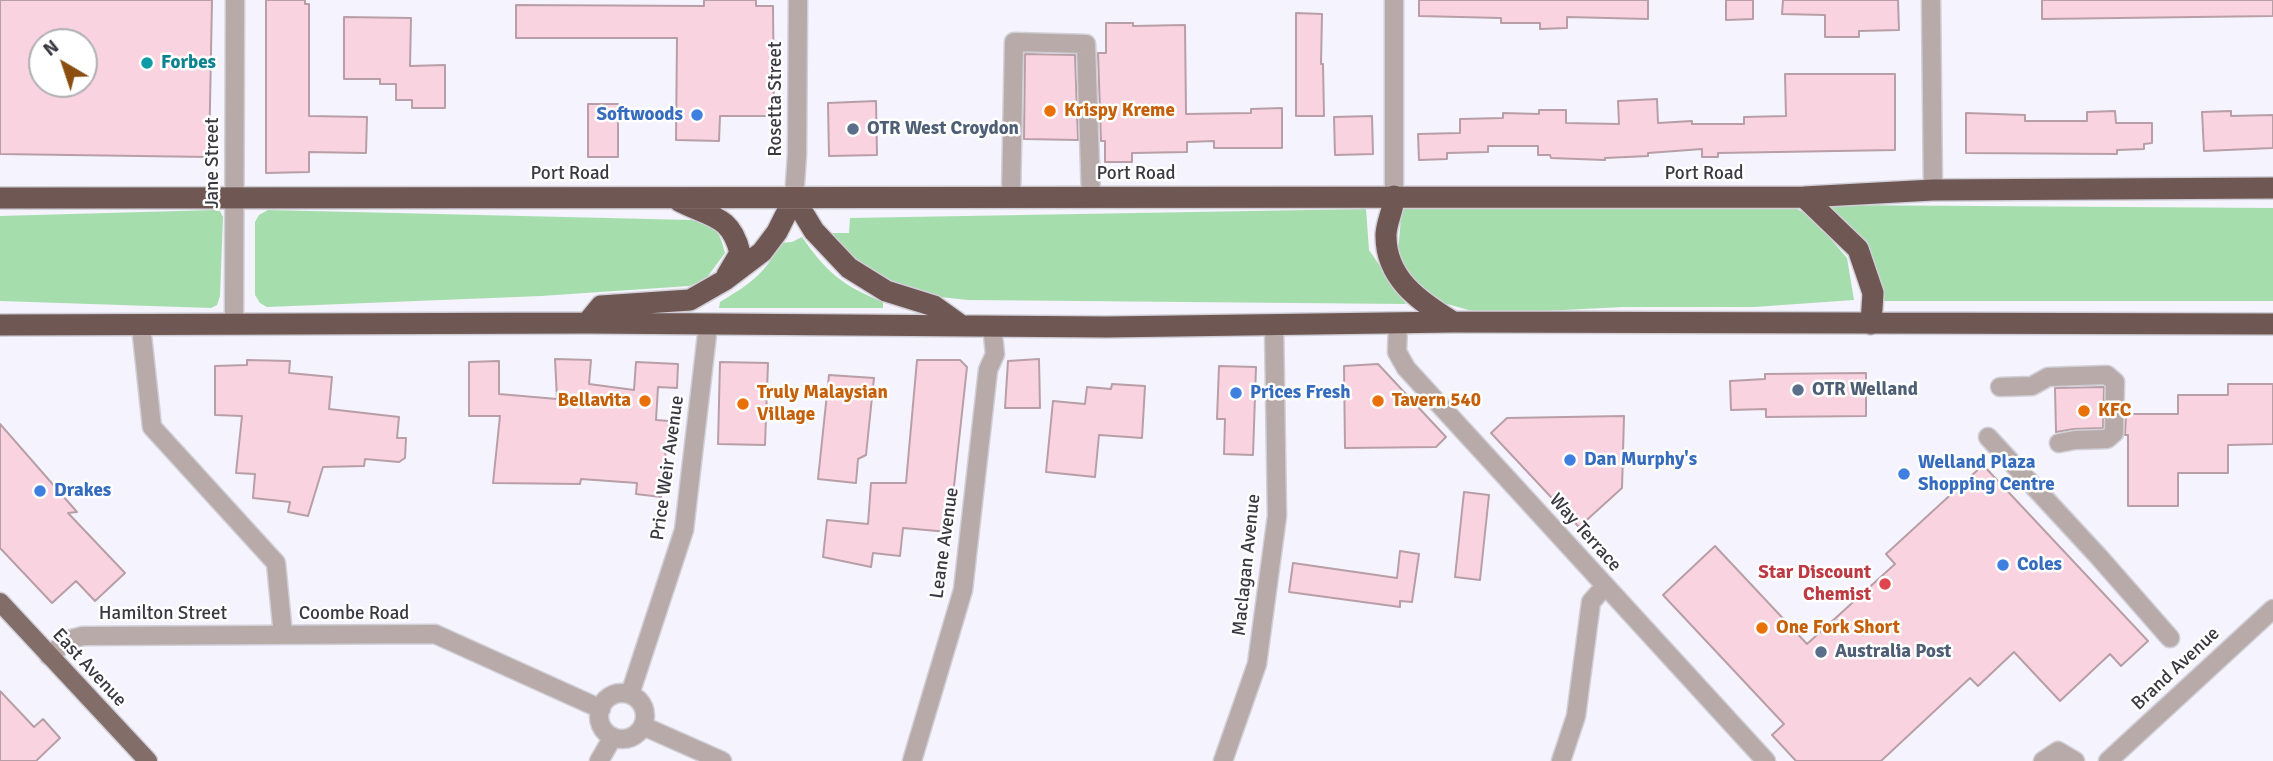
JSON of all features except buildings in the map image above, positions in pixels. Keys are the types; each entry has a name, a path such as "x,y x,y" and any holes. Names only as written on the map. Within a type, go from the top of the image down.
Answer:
{"highway":[{"name":"Port Road","path":"0,198 1804,197 1933,190 2273,188"},
{"path":"1394,196 1386,236 1391,265 1414,296 1453,322"},
{"path":"671,197 692,208 718,216 736,237 740,253 724,280"},
{"path":"1804,197 1857,249 1873,293 1871,324"},
{"path":"587,323 601,306 690,300 724,280 762,252 777,232 793,198"},
{"path":"793,198 814,231 849,268 887,291 934,306 962,326"},
{"path":"0,325 587,323 708,326 992,326 1453,322 2273,324"}],"main road":[{"name":"East Avenue","path":"0,603 148,761"}],"street":[{"name":"Jane Street","path":"234,325 235,0"},
{"name":"Rosetta Street","path":"793,198 797,155 798,0"},
{"path":"1394,0 1394,196"},
{"path":"1931,0 1933,190"},
{"path":"1012,197 1014,42 1086,44 1091,197"},
{"name":"Way Terrace","path":"1398,324 1397,352 1406,368 1766,761"},
{"name":"Maclagan Avenue","path":"1223,761 1257,664 1277,516 1274,325"},
{"name":"Coombe Road","path":"141,326 152,427 276,563 283,635 435,634 601,709"},
{"name":"Price Weir Avenue","path":"630,694 684,530 708,326"},
{"name":"Leane Avenue","path":"912,761 963,590 988,370 995,354 992,326"},
{"path":"2000,387 2032,386 2048,377 2107,375 2115,382 2114,433 2107,439 2059,443"},
{"path":"1988,437 2170,638"},
{"path":"1561,761 1576,716 1591,602 1605,586"},
{"name":"Brand Avenue","path":"2108,761 2273,609"},
{"name":"Hamilton Street","path":"49,656 68,640 83,636 283,635"},
{"path":"614,694 630,694 642,704 645,714 642,726 629,738 613,737 600,723 601,709 614,694"},
{"path":"642,726 722,761"},
{"path":"599,761 613,737"},
{"path":"2043,761 2058,751 2075,761"}],"green space":[{"path":"1787,204 1811,216 1847,258 1854,300 1754,307 1623,307 1483,314 1422,297 1397,264 1402,206"},
{"path":"1828,205 2273,208 2273,301 1879,301 1870,253"},
{"path":"1366,209 1369,250 1406,304 968,300 921,295 873,277 820,233 849,233 850,218"},
{"path":"268,210 692,220 715,230 725,253 705,280 689,286 541,296 267,307 260,303 255,295 255,222 259,215"},
{"path":"220,211 223,217 220,296 217,305 211,308 0,301 0,216"},
{"path":"802,237 836,277 883,302 883,308 719,308 720,302 748,284 762,271 781,243"}],"place":[{"name":"Forbes","path":"147,63"},
{"name":"Krispy Kreme","path":"1050,111"},
{"name":"Softwoods","path":"697,115"},
{"name":"OTR West Croydon","path":"853,129"},
{"name":"OTR Welland","path":"1798,390"},
{"name":"Prices Fresh","path":"1236,393"},
{"name":"Bellavita","path":"645,401"},
{"name":"Tavern 540","path":"1378,401"},
{"name":"Truly Malaysian Village","path":"743,404"},
{"name":"KFC","path":"2084,411"},
{"name":"Dan Murphy's","path":"1570,460"},
{"name":"Welland Plaza Shopping Centre","path":"1904,474"},
{"name":"Drakes","path":"40,491"},
{"name":"Coles","path":"2003,565"},
{"name":"Star Discount Chemist","path":"1885,584"},
{"name":"One Fork Short","path":"1762,628"},
{"name":"Australia Post","path":"1821,652"}]}
